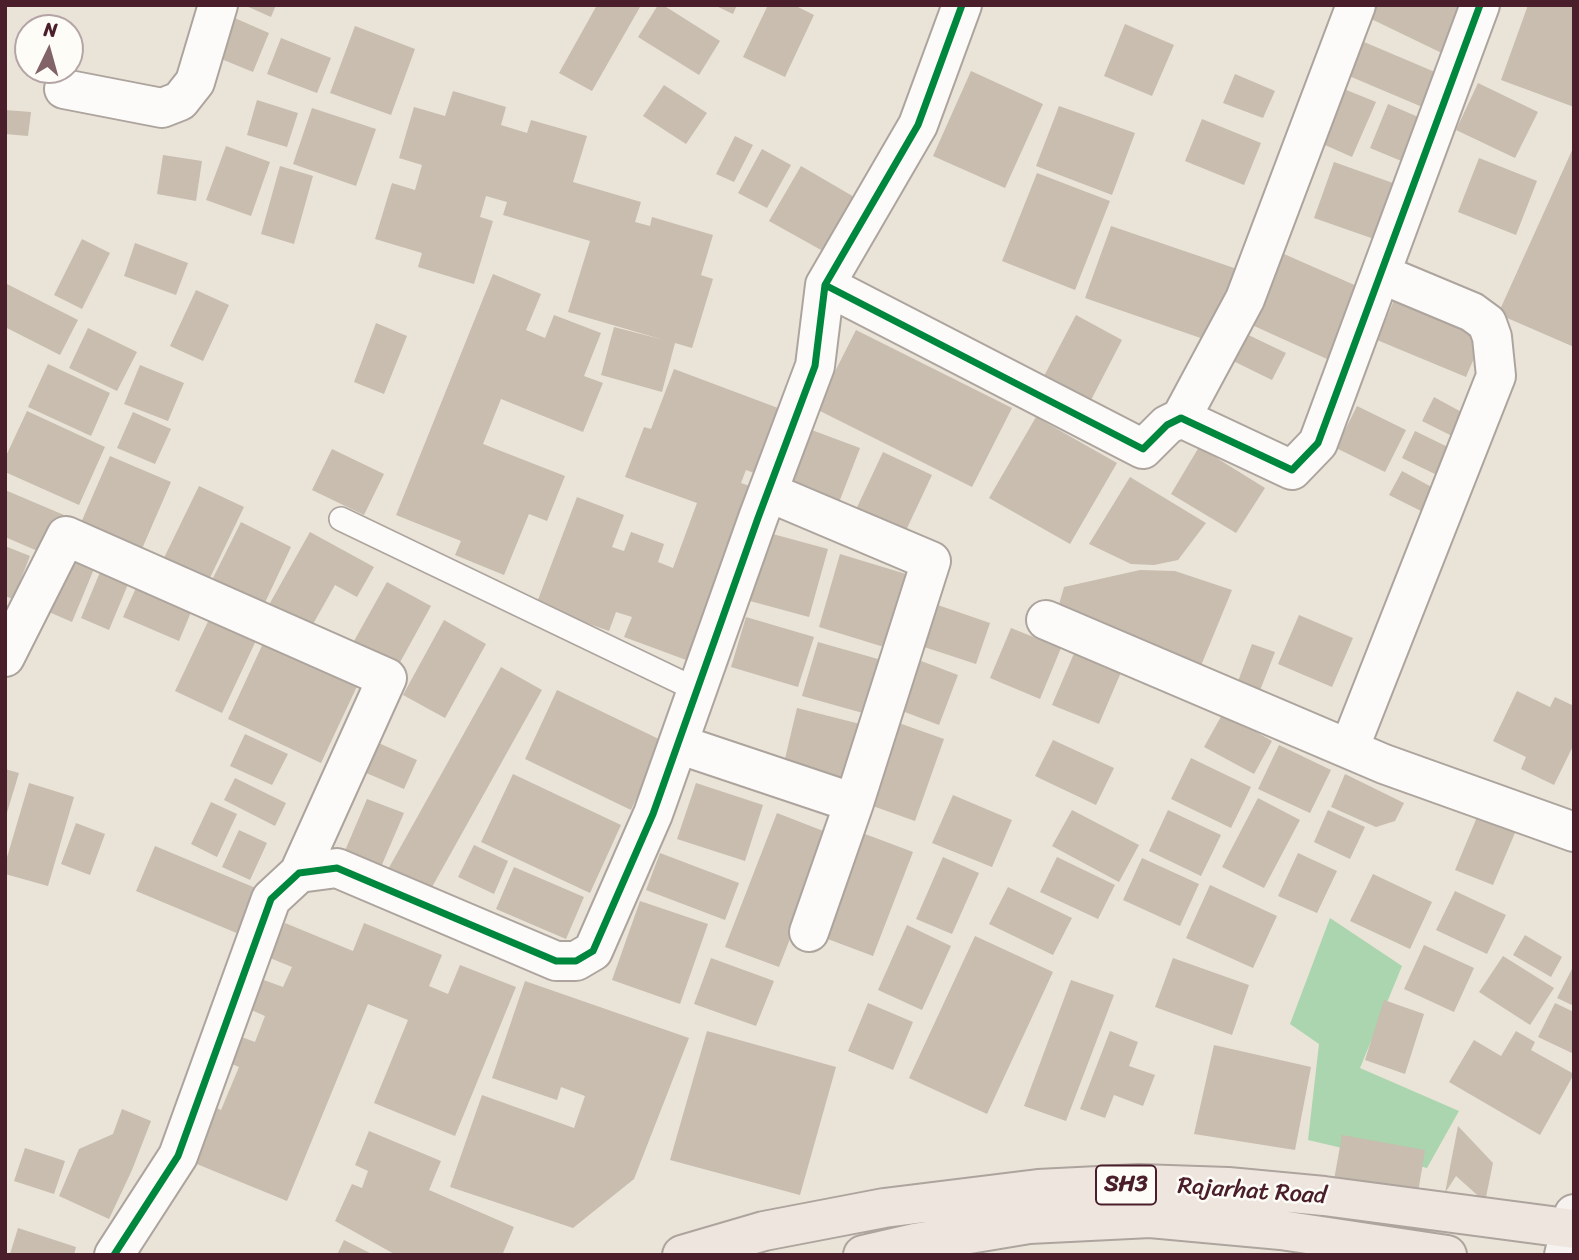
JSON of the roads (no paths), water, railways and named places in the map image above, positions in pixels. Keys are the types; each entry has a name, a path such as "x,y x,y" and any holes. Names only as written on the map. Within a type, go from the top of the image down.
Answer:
{"main road":[{"name":"Rajarhat Road","path":"682,1255 764,1231 884,1208 1038,1189 1139,1184 1269,1191 1571,1231"},
{"name":"Rajarhat Road","path":"863,1255 915,1243 1029,1224 1150,1218 1281,1230 1447,1255"}],"street":[{"path":"64,89 162,108 180,101 195,82 218,5"},
{"path":"299,873 337,868 556,961 576,961 593,951 653,814 815,366 825,285 918,125 962,5"},
{"path":"825,285 1143,449 1167,425 1181,418 1245,299 1356,5"},
{"path":"1181,418 1292,470 1318,443 1480,5"},
{"path":"1349,749 1496,376 1492,337 1487,323 1472,312 1381,274"},
{"path":"768,492 931,561 854,803 809,932"},
{"path":"5,657 66,536 387,678 299,873 271,899 178,1156 114,1255"},
{"path":"1046,620 1384,764 1574,832"},
{"path":"678,744 854,803"}],"lane":[{"path":"341,519 696,690"}]}
